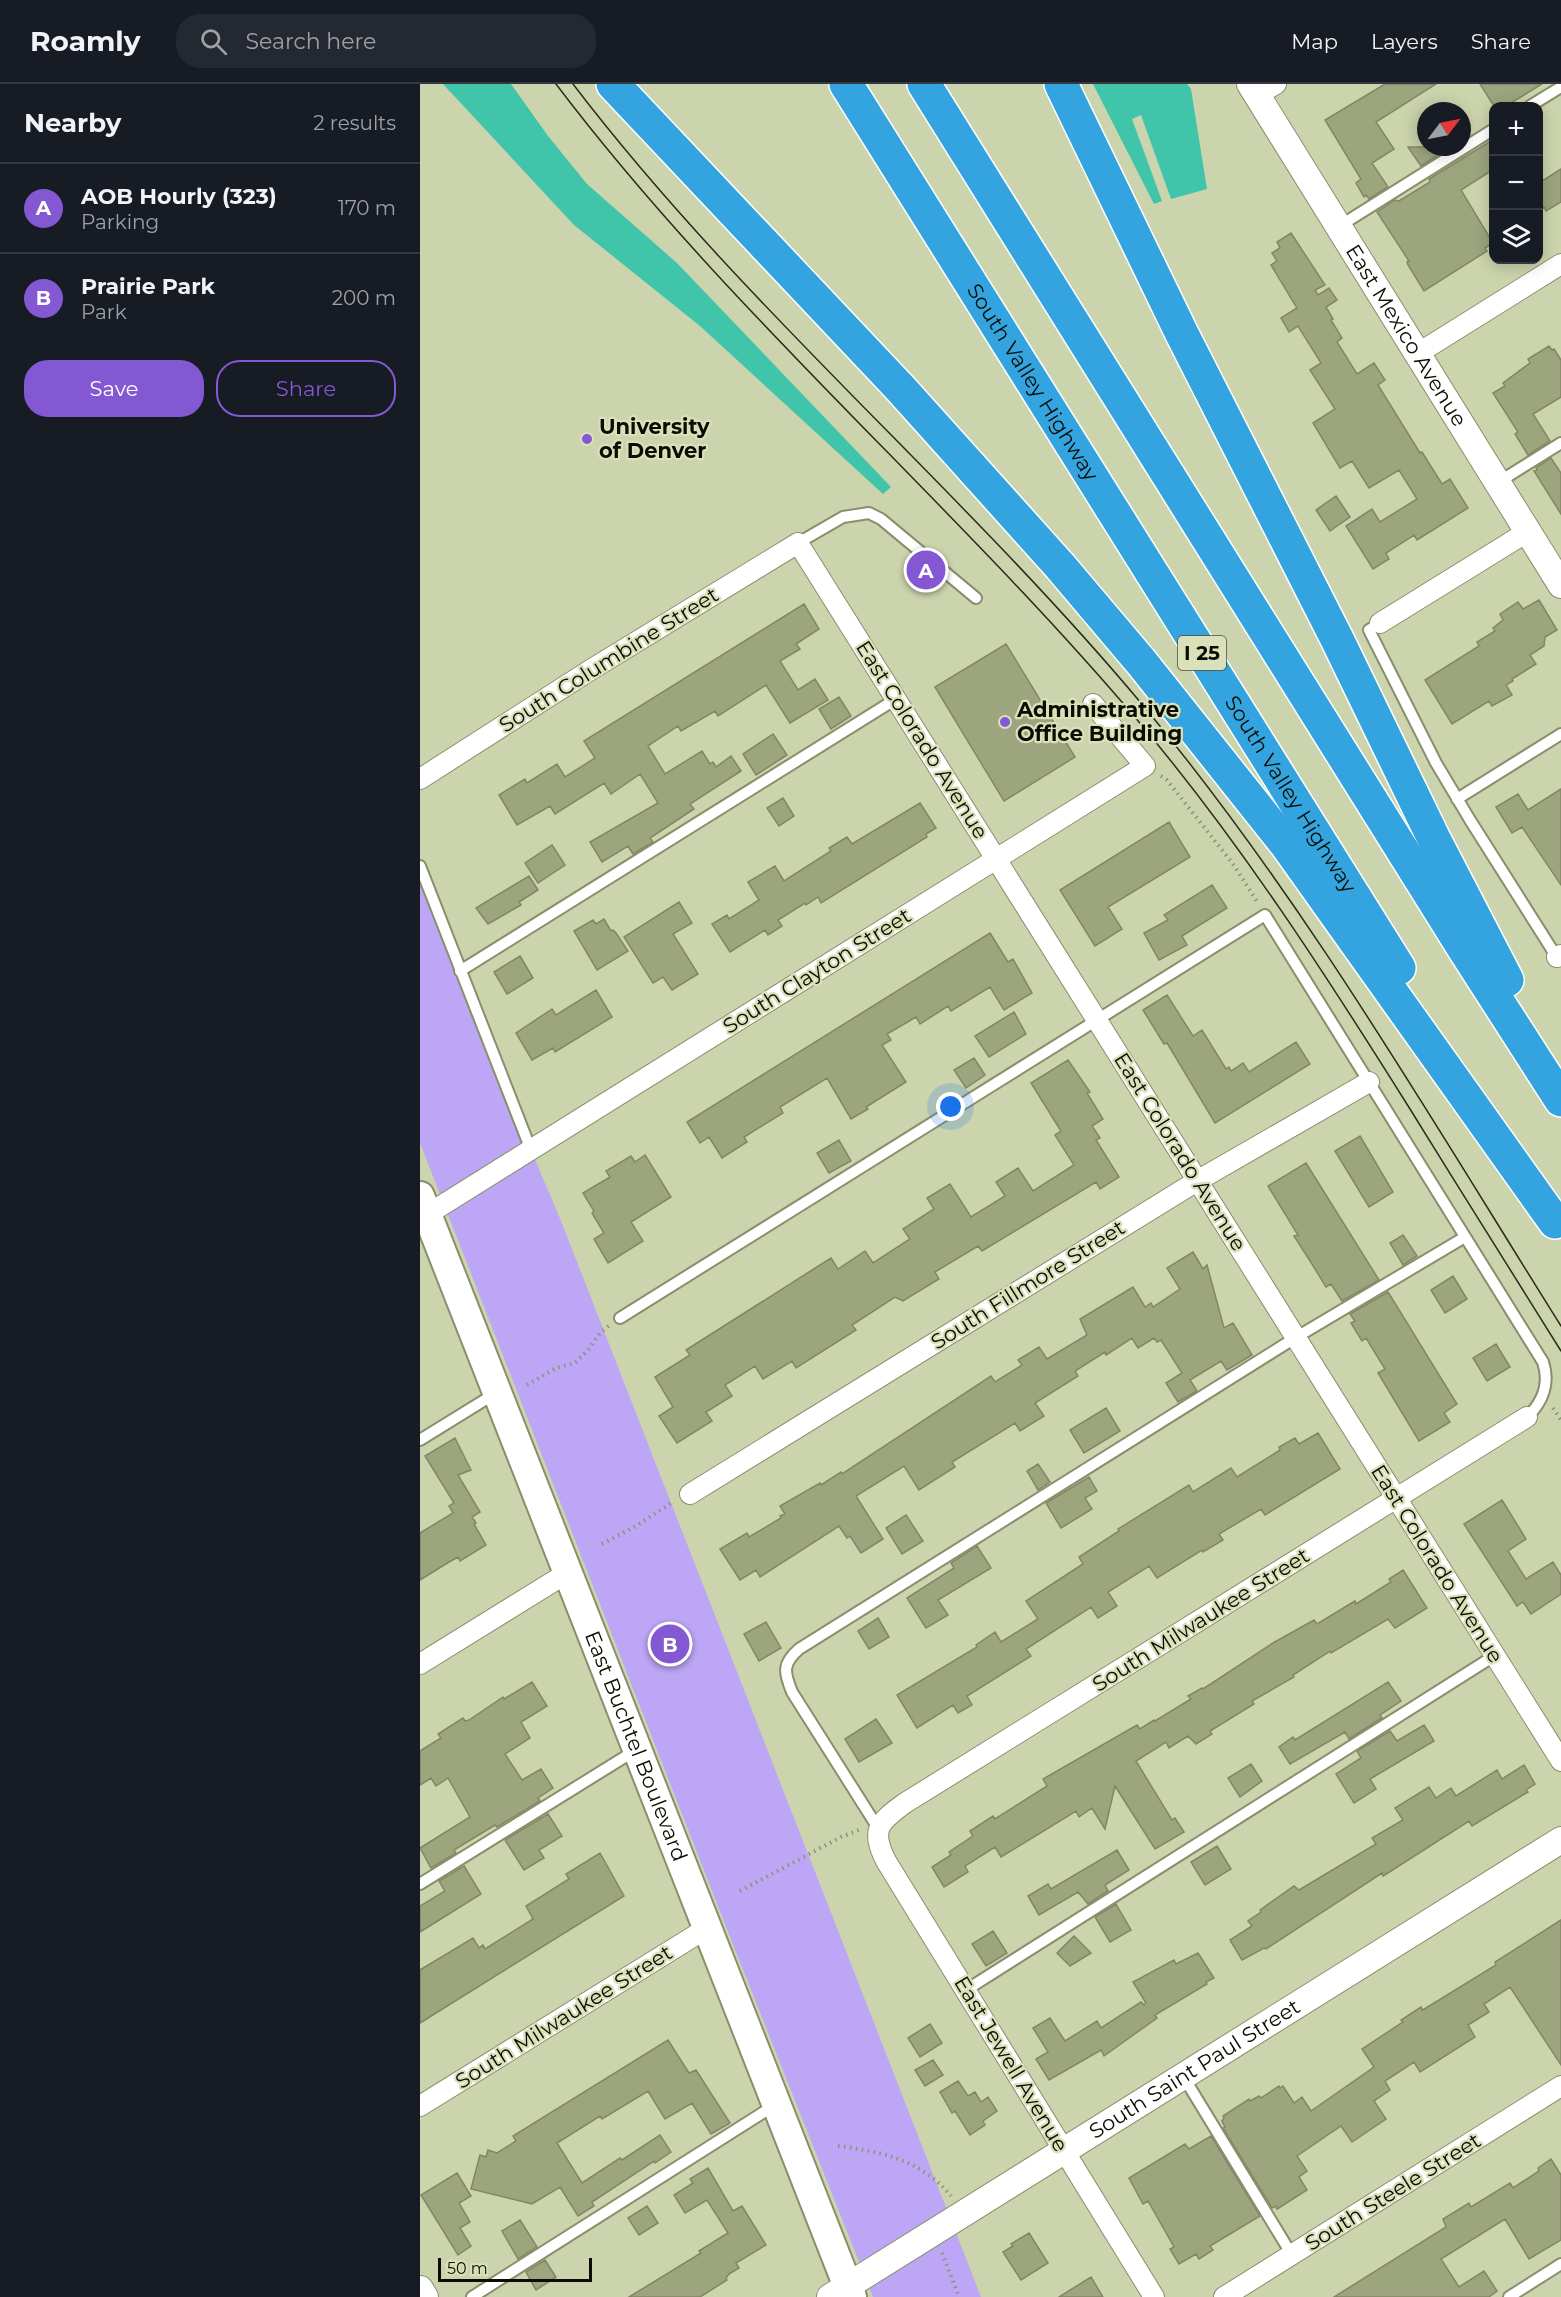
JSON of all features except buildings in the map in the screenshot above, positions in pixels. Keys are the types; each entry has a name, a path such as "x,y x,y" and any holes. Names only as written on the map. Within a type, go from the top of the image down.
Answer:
{"highway":[{"path":"612,84 843,327"},
{"path":"639,84 684,147 843,327 1060,566 1216,754 1292,854 1558,1227"},
{"name":"South Valley Highway","path":"846,84 1355,897 1558,1227"},
{"path":"924,84 1561,1100"},
{"path":"1061,84 1182,334 1337,639 1437,846 1561,1078"}],"main road":[{"name":"East Buchtel Boulevard","path":"422,1210 497,1392 776,2105 843,2293"}],"street":[{"name":"East Mexico Avenue","path":"1261,88 1338,227 1561,585"},
{"path":"1417,354 1561,264"},
{"path":"1380,623 1527,532"},
{"name":"East Colorado Avenue","path":"798,543 1561,1761"},
{"name":"South Columbine Street","path":"420,779 592,669 798,543"},
{"path":"1093,704 1145,766"},
{"name":"South Clayton Street","path":"422,1210 531,1150 1145,766"},
{"name":"South Fillmore Street","path":"690,1494 1197,1181 1369,1082"},
{"name":"South Milwaukee Street","path":"878,1828 905,1803 1527,1417"},
{"path":"420,1664 567,1573"},
{"name":"East Jewell Avenue","path":"878,1828 878,1839 886,1861 1154,2297"},
{"name":"South Saint Paul Street","path":"843,2293 964,2212 1561,1840"},
{"name":"South Milwaukee Street","path":"420,2106 707,1928"},
{"name":"South Steele Street","path":"1224,2297 1561,2086"},
{"path":"420,2289 425,2297"}],"lane":[{"path":"1537,102 1561,87"},
{"path":"1338,227 1489,132"},
{"path":"1497,483 1561,443"},
{"path":"798,543 843,517 869,513 881,519 976,598"},
{"path":"1380,623 1369,630 1436,762 1457,799 1560,958"},
{"path":"460,971 896,699"},
{"path":"1457,799 1561,734"},
{"path":"420,866 531,1150"},
{"path":"620,1318 1265,915 1545,1368 1543,1394 1539,1404 1527,1417"},
{"path":"878,1828 792,1692 786,1678 785,1666 789,1657 1295,1338 1465,1237"},
{"path":"420,1440 497,1392"},
{"path":"966,1990 1494,1656"},
{"path":"420,1884 637,1749"},
{"path":"1183,2076 1292,2255"},
{"path":"472,2297 776,2105"},
{"path":"1509,2297 1561,2264"}],"path":[{"path":"1145,766 1167,780 1233,864 1265,915"},
{"path":"527,1384 556,1368 575,1363 600,1333 620,1318"},
{"path":"602,1544 636,1526 673,1501 690,1494"},
{"path":"740,1891 841,1837 856,1831 878,1828"},
{"path":"838,2146 880,2153 902,2159 920,2168 946,2189 964,2212"},
{"path":"936,2230 959,2297"},
{"path":"953,2297 956,2292"}],"shaded area":[{"path":"420,866 981,2297 873,2297 732,1942 420,1143"}],"water":[{"path":"443,84 511,84 548,136 587,184 677,263 891,487 883,494 700,326 574,225"},
{"path":"1093,84 1187,84 1191,89 1207,189 1171,199 1141,115 1132,119 1162,201 1154,204"}],"tram line":[{"path":"556,84 623,168 694,250 1068,641 1176,768 1247,862 1314,960 1561,1351"},
{"path":"573,84 639,166 708,245 1072,624 1141,703 1200,776 1256,852 1362,1007 1561,1326"}],"place":[{"name":"University of Denver","path":"587,439"},
{"name":"AOB Hourly (323)","path":"926,570"},
{"name":"Administrative Office Building","path":"1005,722"},
{"name":"Prairie Park","path":"670,1644"}]}
